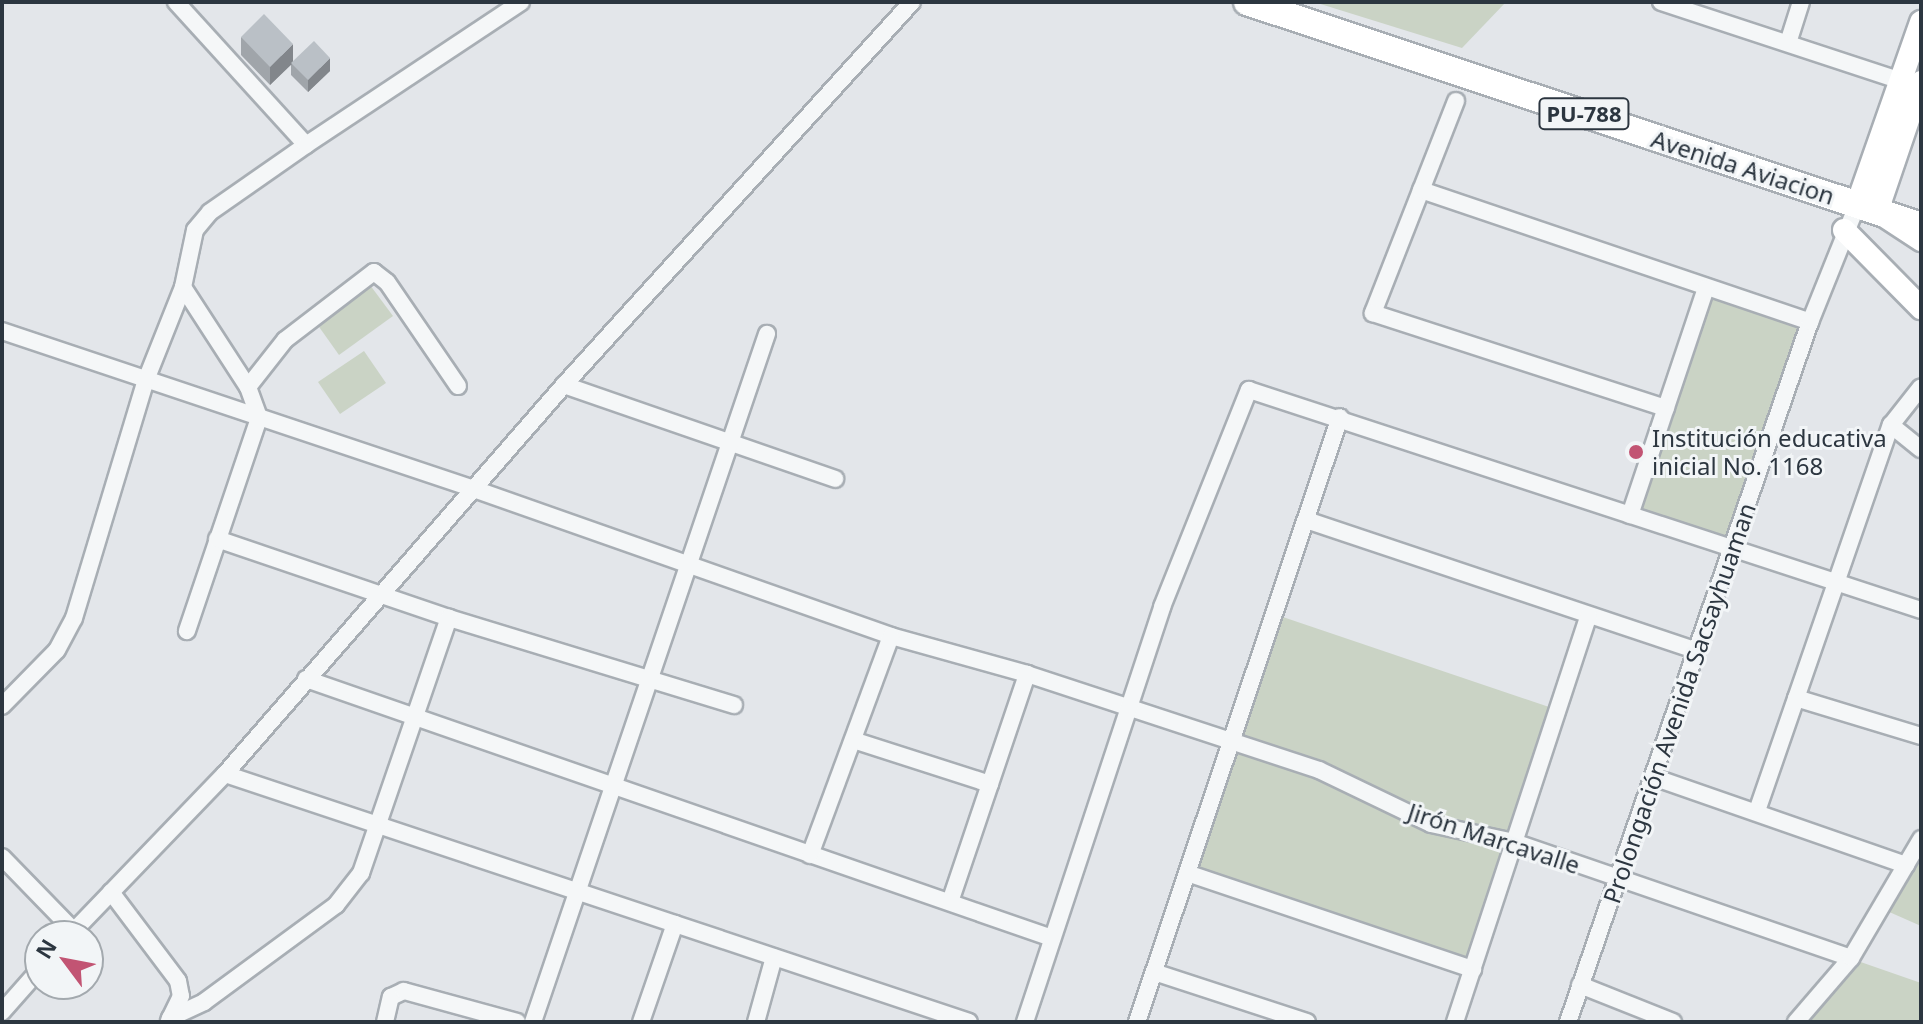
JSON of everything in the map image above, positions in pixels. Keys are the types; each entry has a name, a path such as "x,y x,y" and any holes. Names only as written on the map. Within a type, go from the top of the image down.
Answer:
{"main road":[{"name":"Avenida Aviacion","path":"1247,2 1921,226"}],"street":[{"path":"176,2 306,145"},
{"path":"2,706 57,650 74,618 146,380 183,287 195,230 203,219 306,145 521,2"},
{"path":"85,920 225,774 564,385 912,2"},
{"path":"1661,2 1916,84"},
{"path":"1788,43 1801,2"},
{"name":"Prolongación Avenida Sacsayhuaman","path":"1568,1022 1844,230 1867,208 1916,84 1921,22"},
{"path":"1456,101 1373,313 1666,408"},
{"path":"1421,190 1810,322"},
{"path":"1867,208 1921,240"},
{"path":"1844,230 1921,308"},
{"path":"248,387 285,340 374,272 387,282 458,386"},
{"path":"183,287 248,387 259,418 187,631"},
{"path":"1630,515 1706,288"},
{"name":"Jirón Marcavalle","path":"2,331 474,489 891,636 1027,674 1230,744 1319,770 1431,824 1514,842 1851,958"},
{"path":"533,1022 767,334"},
{"path":"564,385 835,479"},
{"path":"1757,811 1891,425 1921,387"},
{"path":"1025,1022 1128,708 1249,390 1340,417 1921,610"},
{"path":"1137,1022 1340,417"},
{"path":"1891,425 1921,449"},
{"path":"1306,520 1697,651"},
{"path":"217,539 449,618 651,676 734,705"},
{"path":"1455,1022 1589,615"},
{"path":"169,1020 204,1002 336,905 361,873 380,828 449,618"},
{"path":"810,855 891,636"},
{"path":"950,902 1027,674"},
{"path":"306,679 1052,938"},
{"path":"1796,698 1921,736"},
{"path":"853,740 990,784"},
{"path":"225,774 969,1022"},
{"path":"1653,777 1906,865"},
{"path":"1796,1022 1851,958 1921,839"},
{"path":"2,857 59,920"},
{"path":"1187,873 1473,969"},
{"path":"111,892 178,981 181,996 169,1020"},
{"path":"641,1022 675,924"},
{"path":"756,1022 774,957"},
{"path":"1154,972 1307,1022"},
{"path":"1580,985 1673,1022"},
{"path":"2,1012 24,987"},
{"path":"385,1022 391,997 404,991 517,1022"}],"green space":[{"path":"1314,2 1506,2 1462,48"},
{"path":"370,285 393,316 339,355 317,324"},
{"path":"1706,288 1810,322 1734,550 1630,515"},
{"path":"364,351 386,383 340,414 318,382"},
{"path":"1274,614 1558,710 1473,969 1187,873"},
{"path":"1921,846 1921,926 1887,911"},
{"path":"1852,959 1921,983 1921,1022 1798,1022"}],"building":[{"path":"264,14 293,44 270,67 241,37"},
{"path":"314,41 330,58 308,80 291,63"}],"place":[{"name":"Institución educativa inicial No. 1168","path":"1636,452"}]}
